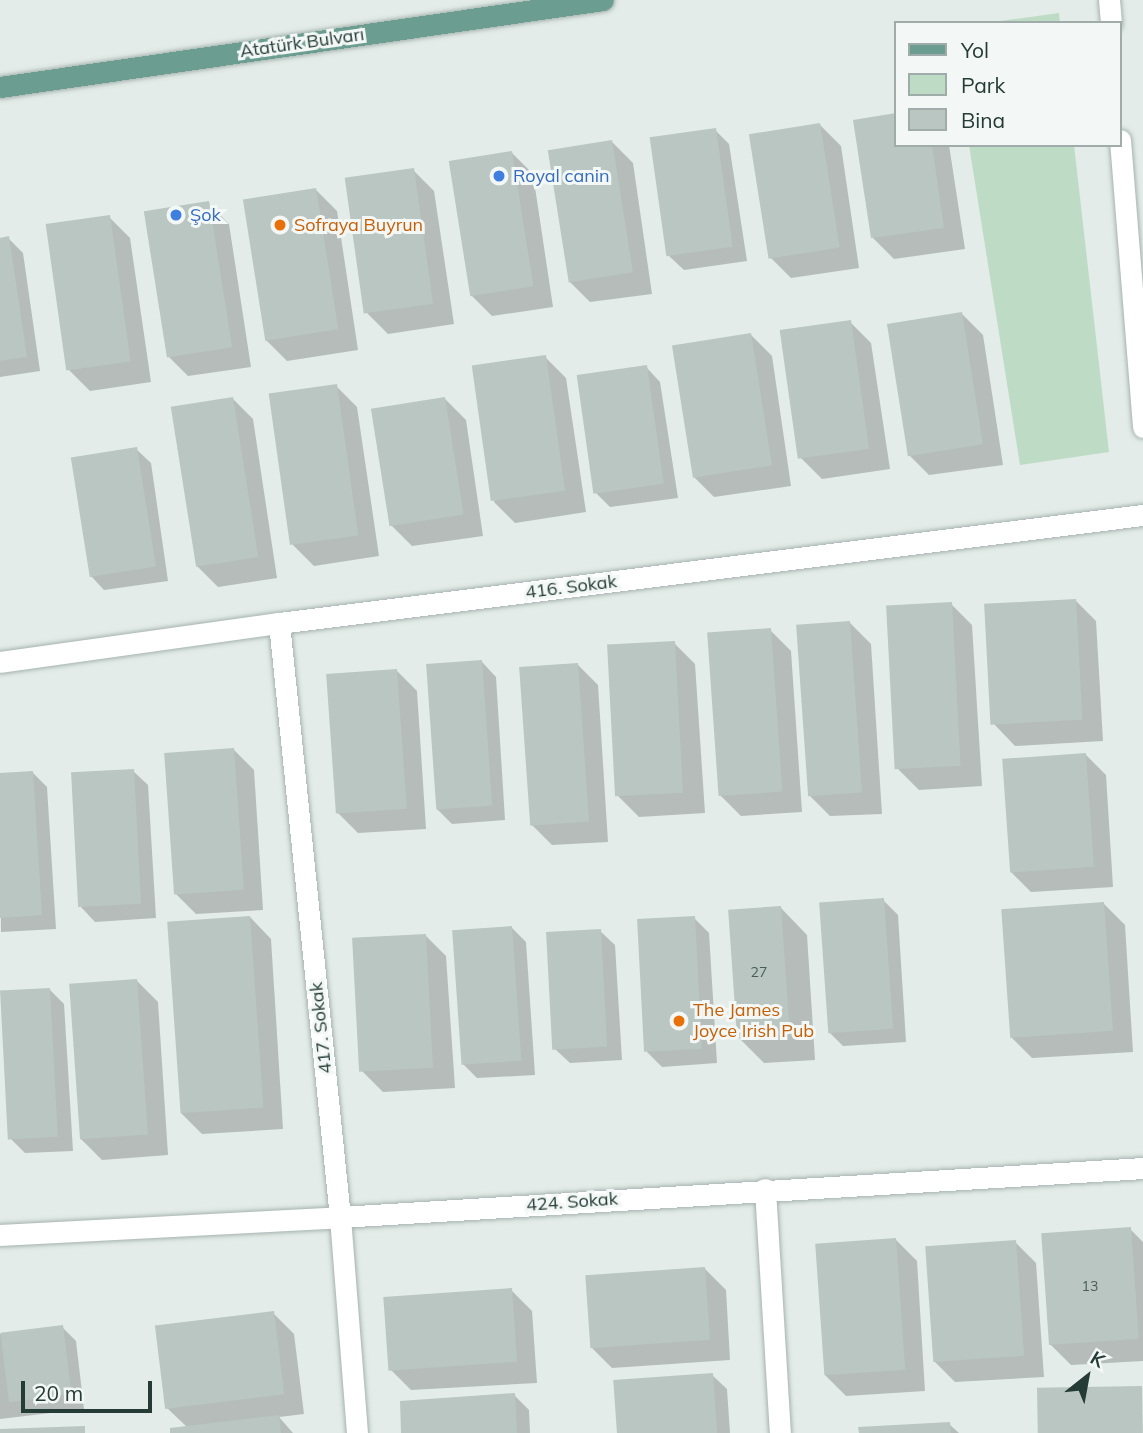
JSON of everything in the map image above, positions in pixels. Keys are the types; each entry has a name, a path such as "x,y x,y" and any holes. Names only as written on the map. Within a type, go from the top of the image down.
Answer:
{"main road":[{"name":"Atatürk Bulvarı","path":"0,87 603,0"}],"street":[{"path":"1109,0 1111,21"},
{"path":"1121,147 1143,427"},
{"name":"416. Sokak","path":"0,662 279,623 1143,515"},
{"name":"417. Sokak","path":"279,623 341,1217 357,1433"},
{"name":"424. Sokak","path":"0,1234 341,1217 1143,1168"},
{"path":"765,1189 780,1433"}],"green space":[{"path":"1059,13 1060,21 1001,21"},
{"path":"969,147 1074,147 1109,452 1020,465"}],"building":[{"path":"894,113 894,147 932,147 944,228 871,238 853,120"},
{"path":"820,123 840,247 769,259 749,134"},
{"path":"716,128 733,247 666,256 650,137"},
{"path":"612,140 633,272 569,283 548,150"},
{"path":"512,151 533,286 470,296 449,161"},
{"path":"414,168 433,304 364,313 345,178"},
{"path":"316,188 338,329 265,341 243,200"},
{"path":"209,201 232,347 167,358 144,211"},
{"path":"110,215 131,362 66,371 46,224"},
{"path":"9,236 27,357 0,361 0,238"},
{"path":"962,312 983,444 908,456 887,324"},
{"path":"851,320 869,449 798,459 780,330"},
{"path":"751,333 772,465 693,478 672,346"},
{"path":"546,355 565,491 491,501 472,365"},
{"path":"647,365 664,484 593,494 577,375"},
{"path":"337,384 358,536 290,545 269,394"},
{"path":"233,397 258,557 196,567 171,407"},
{"path":"445,397 464,515 390,526 371,409"},
{"path":"137,447 156,567 90,577 71,457"},
{"path":"1076,599 1082,720 990,725 984,604"},
{"path":"952,602 961,766 895,769 886,605"},
{"path":"850,621 862,793 808,796 796,625"},
{"path":"771,628 782,792 719,796 707,632"},
{"path":"675,641 683,793 615,796 607,645"},
{"path":"482,660 492,806 436,810 426,664"},
{"path":"578,663 589,822 530,826 519,667"},
{"path":"397,669 407,809 336,814 326,674"},
{"path":"234,748 244,890 174,895 164,753"},
{"path":"1086,753 1094,867 1010,873 1002,759"},
{"path":"134,769 141,904 78,907 71,772"},
{"path":"33,771 42,915 0,918 0,773"},
{"path":"884,898 893,1029 828,1033 819,903"},
{"path":"1104,902 1113,1031 1010,1038 1001,909"},
{"path":"781,906 790,1034 737,1037 728,910"},
{"path":"250,916 263,1108 181,1113 167,922"},
{"path":"695,916 702,1049 644,1052 637,919"},
{"path":"512,926 521,1061 462,1065 452,930"},
{"path":"601,929 607,1047 552,1050 546,932"},
{"path":"426,934 433,1068 359,1072 352,938"},
{"path":"137,979 148,1135 80,1139 69,984"},
{"path":"50,988 58,1137 8,1139 0,991"},
{"path":"1131,1227 1139,1339 1049,1345 1041,1233"},
{"path":"896,1238 905,1370 824,1375 815,1244"},
{"path":"1016,1240 1024,1356 933,1362 925,1246"},
{"path":"705,1267 710,1340 590,1348 585,1275"},
{"path":"512,1288 517,1362 388,1371 383,1297"},
{"path":"274,1311 284,1394 165,1409 155,1326"},
{"path":"63,1325 72,1394 9,1402 0,1333"},
{"path":"713,1373 717,1433 617,1433 613,1380"},
{"path":"1142,1386 1143,1433 1038,1433 1037,1388"},
{"path":"515,1393 517,1433 401,1433 400,1401"},
{"path":"279,1415 281,1433 170,1433 170,1428"},
{"path":"950,1422 951,1433 859,1433 858,1427"},
{"path":"85,1426 85,1433 0,1433 0,1429"}],"place":[{"name":"Royal canin","path":"499,176"},
{"name":"Şok","path":"176,215"},
{"name":"Sofraya Buyrun","path":"280,225"},
{"name":"The James Joyce Irish Pub","path":"679,1021"}]}
